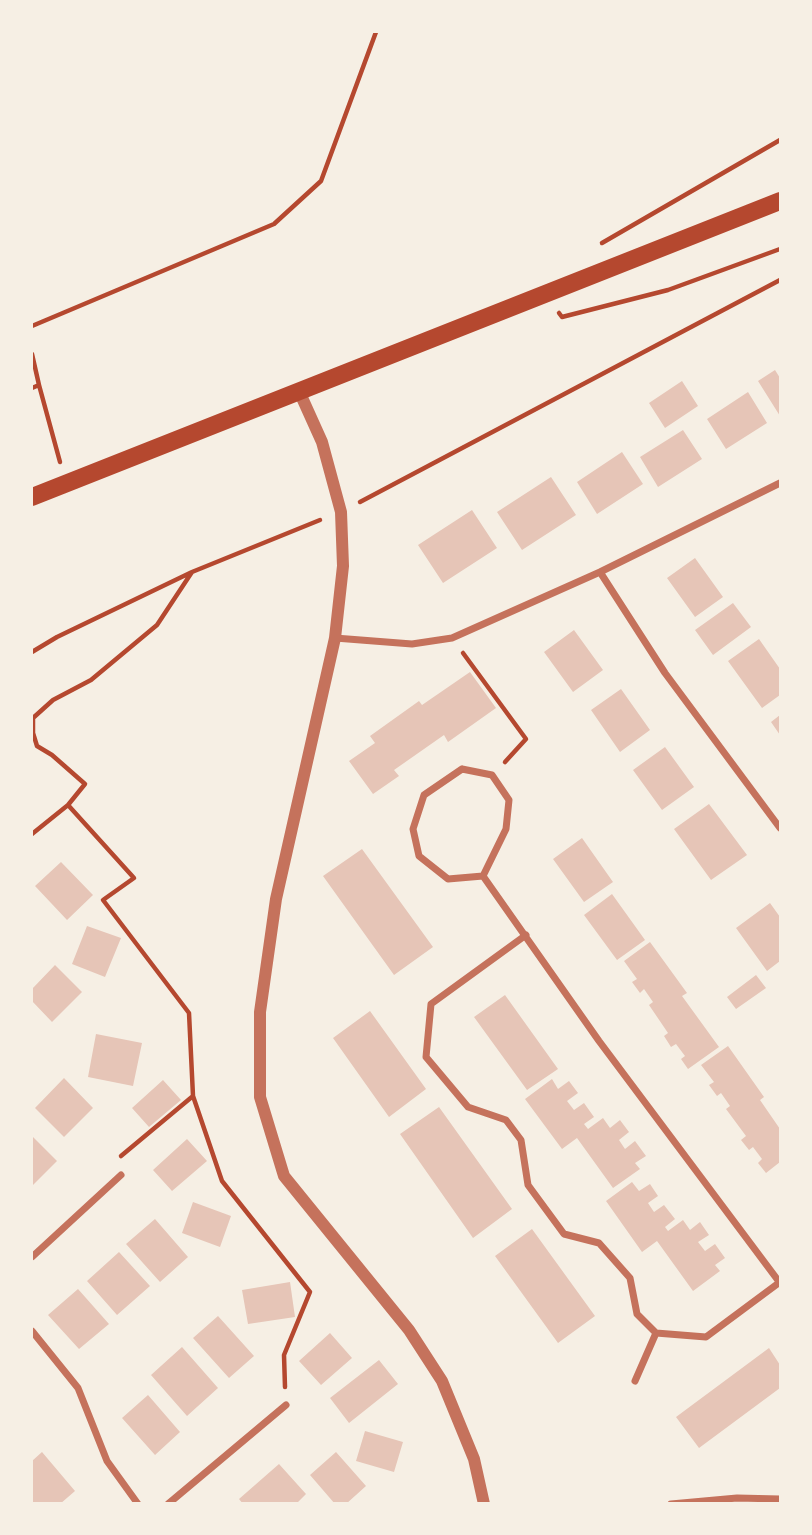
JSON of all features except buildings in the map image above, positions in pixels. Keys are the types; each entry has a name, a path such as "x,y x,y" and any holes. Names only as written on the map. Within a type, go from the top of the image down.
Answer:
{"main road":[{"path":"32,497 780,201"}],"street":[{"path":"299,391 322,442 341,512 343,566 335,638 276,900 260,1012 260,1097 284,1176 409,1330 442,1381 474,1459 484,1503"},
{"path":"335,638 412,645 452,638 600,572 780,483"},
{"path":"600,572 665,673 780,828"},
{"path":"462,769 492,775 509,800 506,829 483,876 448,879 419,856 412,829 424,795 462,769"},
{"path":"483,876 526,935 599,1041 780,1283 706,1337 656,1333 636,1314 630,1278 599,1243 564,1234 528,1185 521,1140 506,1120 468,1107 426,1057 432,1004 526,935"},
{"path":"32,1257 121,1175"},
{"path":"32,1331 78,1388 107,1461 138,1503"},
{"path":"635,1381 656,1333"},
{"path":"168,1503 286,1405"},
{"path":"673,1503 737,1498 780,1499"}],"path":[{"path":"32,326 274,224 321,181 376,32"},
{"path":"600,244 780,141"},
{"path":"540,295 562,317 668,290 780,249"},
{"path":"32,652 57,637 192,572 341,512 780,280"},
{"path":"32,354 54,446 67,483"},
{"path":"32,388 39,385"},
{"path":"32,834 68,805 85,783 37,746 33,733 33,718 53,700 91,680 157,625 192,572"},
{"path":"452,638 526,739 492,775"},
{"path":"68,805 134,878 103,901 189,1013 193,1096 222,1181 310,1292 284,1355 286,1405"},
{"path":"121,1175 116,1160 193,1096"}]}
